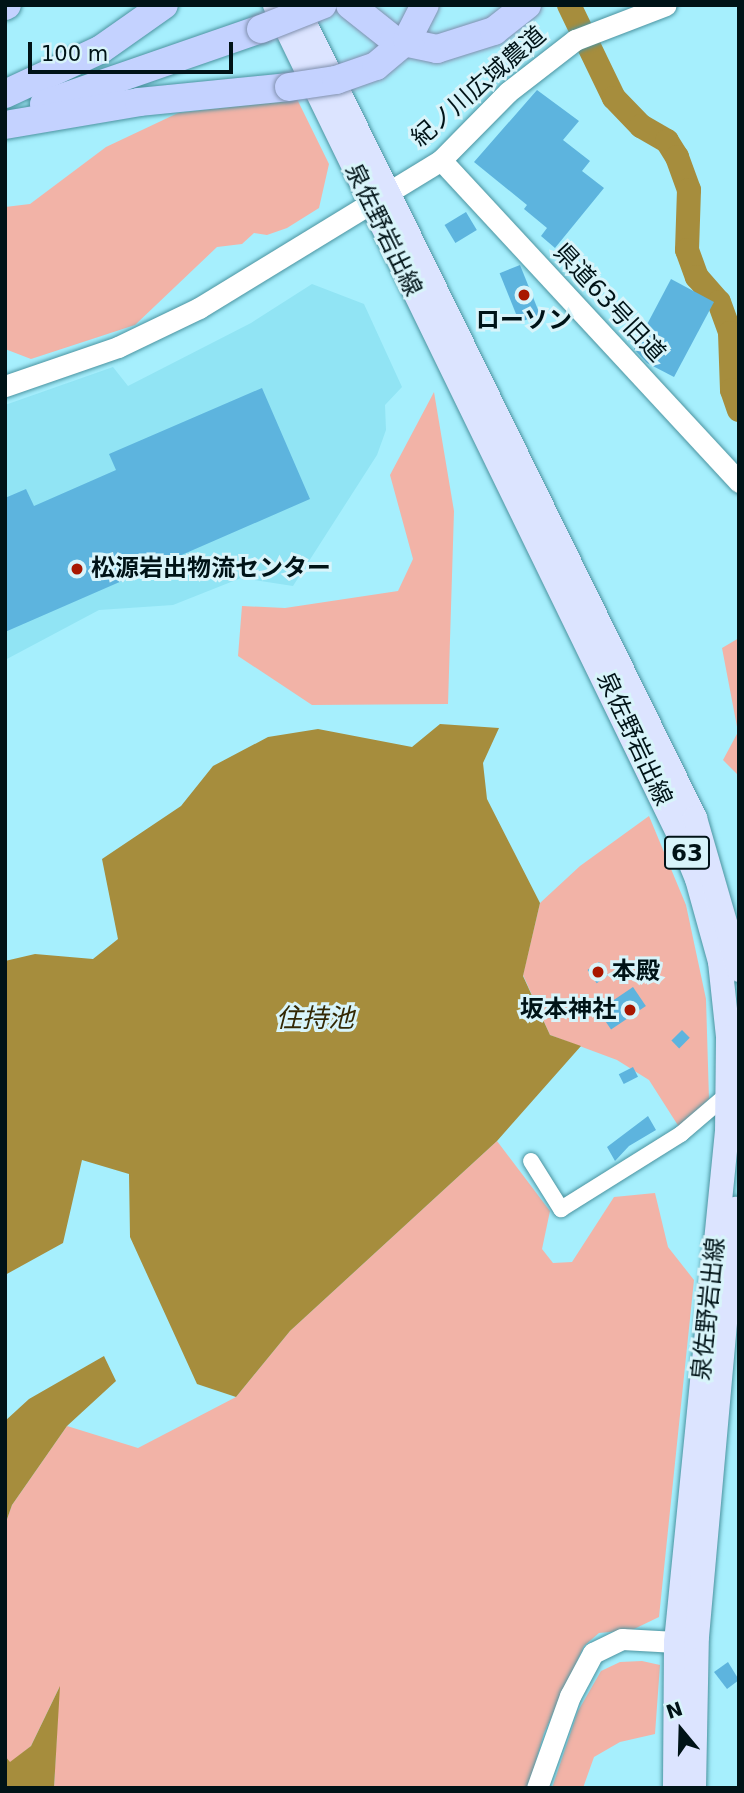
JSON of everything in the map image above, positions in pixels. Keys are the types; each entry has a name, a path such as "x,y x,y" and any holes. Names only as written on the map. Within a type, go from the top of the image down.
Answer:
{"highway":[{"path":"5,94 100,50 164,5"},
{"path":"5,118 268,17 322,5"},
{"path":"350,5 394,40 437,50 494,31 527,5"},
{"path":"5,125 139,102 336,80 376,66 407,40 425,5"},
{"path":"5,102 97,84"}],"main road":[{"name":"泉佐野岩出線","path":"296,5 377,197 606,678 697,879 720,962 733,1090 676,1642 675,1788"},
{"name":"泉佐野岩出線","path":"268,17 377,197 695,818 739,970"},
{"name":"泉佐野岩出線","path":"694,1788 697,1637 739,1170"}],"street":[{"name":"紀ノ川広域農道","path":"5,386 160,330 441,160 508,92 554,54 596,29 666,5"},
{"name":"県道63号旧道","path":"441,160 738,481"},
{"path":"531,1161 561,1209 681,1134 733,1090"},
{"path":"537,1788 570,1696 593,1653 622,1639 676,1642"}],"shaded area":[{"path":"297,99 329,164 319,208 287,228 267,235 254,233 242,244 217,247 135,325 31,359 5,349 5,207 30,204 106,147 178,113"},
{"path":"312,284 364,304 402,387 385,405 386,430 377,455 293,586 241,578 173,605 99,610 5,660 5,405 113,367 128,386 251,323"},
{"path":"434,392 454,511 448,704 312,705 238,656 242,606 285,608 398,591 413,559 390,475"},
{"path":"739,638 739,776 723,760 738,732 722,648"},
{"path":"649,816 686,905 706,999 709,1099 679,1127 649,1080 617,1060 550,1035 523,975 540,903 580,866"},
{"path":"497,1141 550,1211 542,1249 553,1263 572,1262 614,1197 655,1193 668,1247 694,1280 659,1617 632,1630 599,1633 584,1646 544,1733 528,1788 54,1788 59,1688 31,1746 10,1763 5,1756 5,1525 12,1505 67,1426 138,1448 236,1397 290,1331"},
{"path":"642,1661 660,1665 655,1734 620,1742 594,1757 583,1788 552,1788 578,1711 601,1671 620,1662"}],"water":[{"name":"住持池","path":"440,724 499,728 483,763 487,799 540,903 523,976 550,1035 581,1046 497,1141 290,1331 236,1397 197,1384 130,1237 129,1174 82,1160 63,1243 5,1275 5,961 35,954 93,959 118,939 102,859 181,806 213,766 268,737 318,729 412,747"},
{"path":"104,1356 116,1381 67,1426 12,1505 5,1525 5,1421 29,1399"},
{"path":"60,1686 54,1788 5,1788 5,1756 10,1762 31,1746"}],"building":[{"path":"537,90 579,121 563,140 590,161 582,171 604,188 555,248 541,236 547,228 524,209 527,205 474,162"},
{"path":"466,212 477,230 455,243 445,225"},
{"path":"520,265 540,314 519,322 500,273"},
{"path":"671,279 714,302 674,377 647,363 634,349"},
{"name":"松源岩出物流センター","path":"262,388 310,499 5,632 5,498 26,489 34,506 116,470 109,454"},
{"name":"本殿","path":"599,962 608,975 597,983 588,970"},
{"path":"633,987 646,1006 611,1030 598,1010"},
{"path":"682,1030 690,1038 679,1048 671,1041"},
{"path":"633,1067 638,1077 624,1084 619,1074"},
{"path":"648,1116 656,1130 629,1146 615,1161 607,1147"},
{"path":"728,1662 739,1680 727,1689 714,1672"}],"waterway":[{"path":"569,5 614,98 641,126 667,141 677,157 689,190 687,250 697,277 719,302 730,333 732,390 739,410"}],"place":[{"name":"ローソン","path":"524,295"},
{"name":"松源岩出物流センター","path":"77,569"},
{"name":"本殿","path":"598,972"},
{"name":"坂本神社","path":"630,1010"}]}
